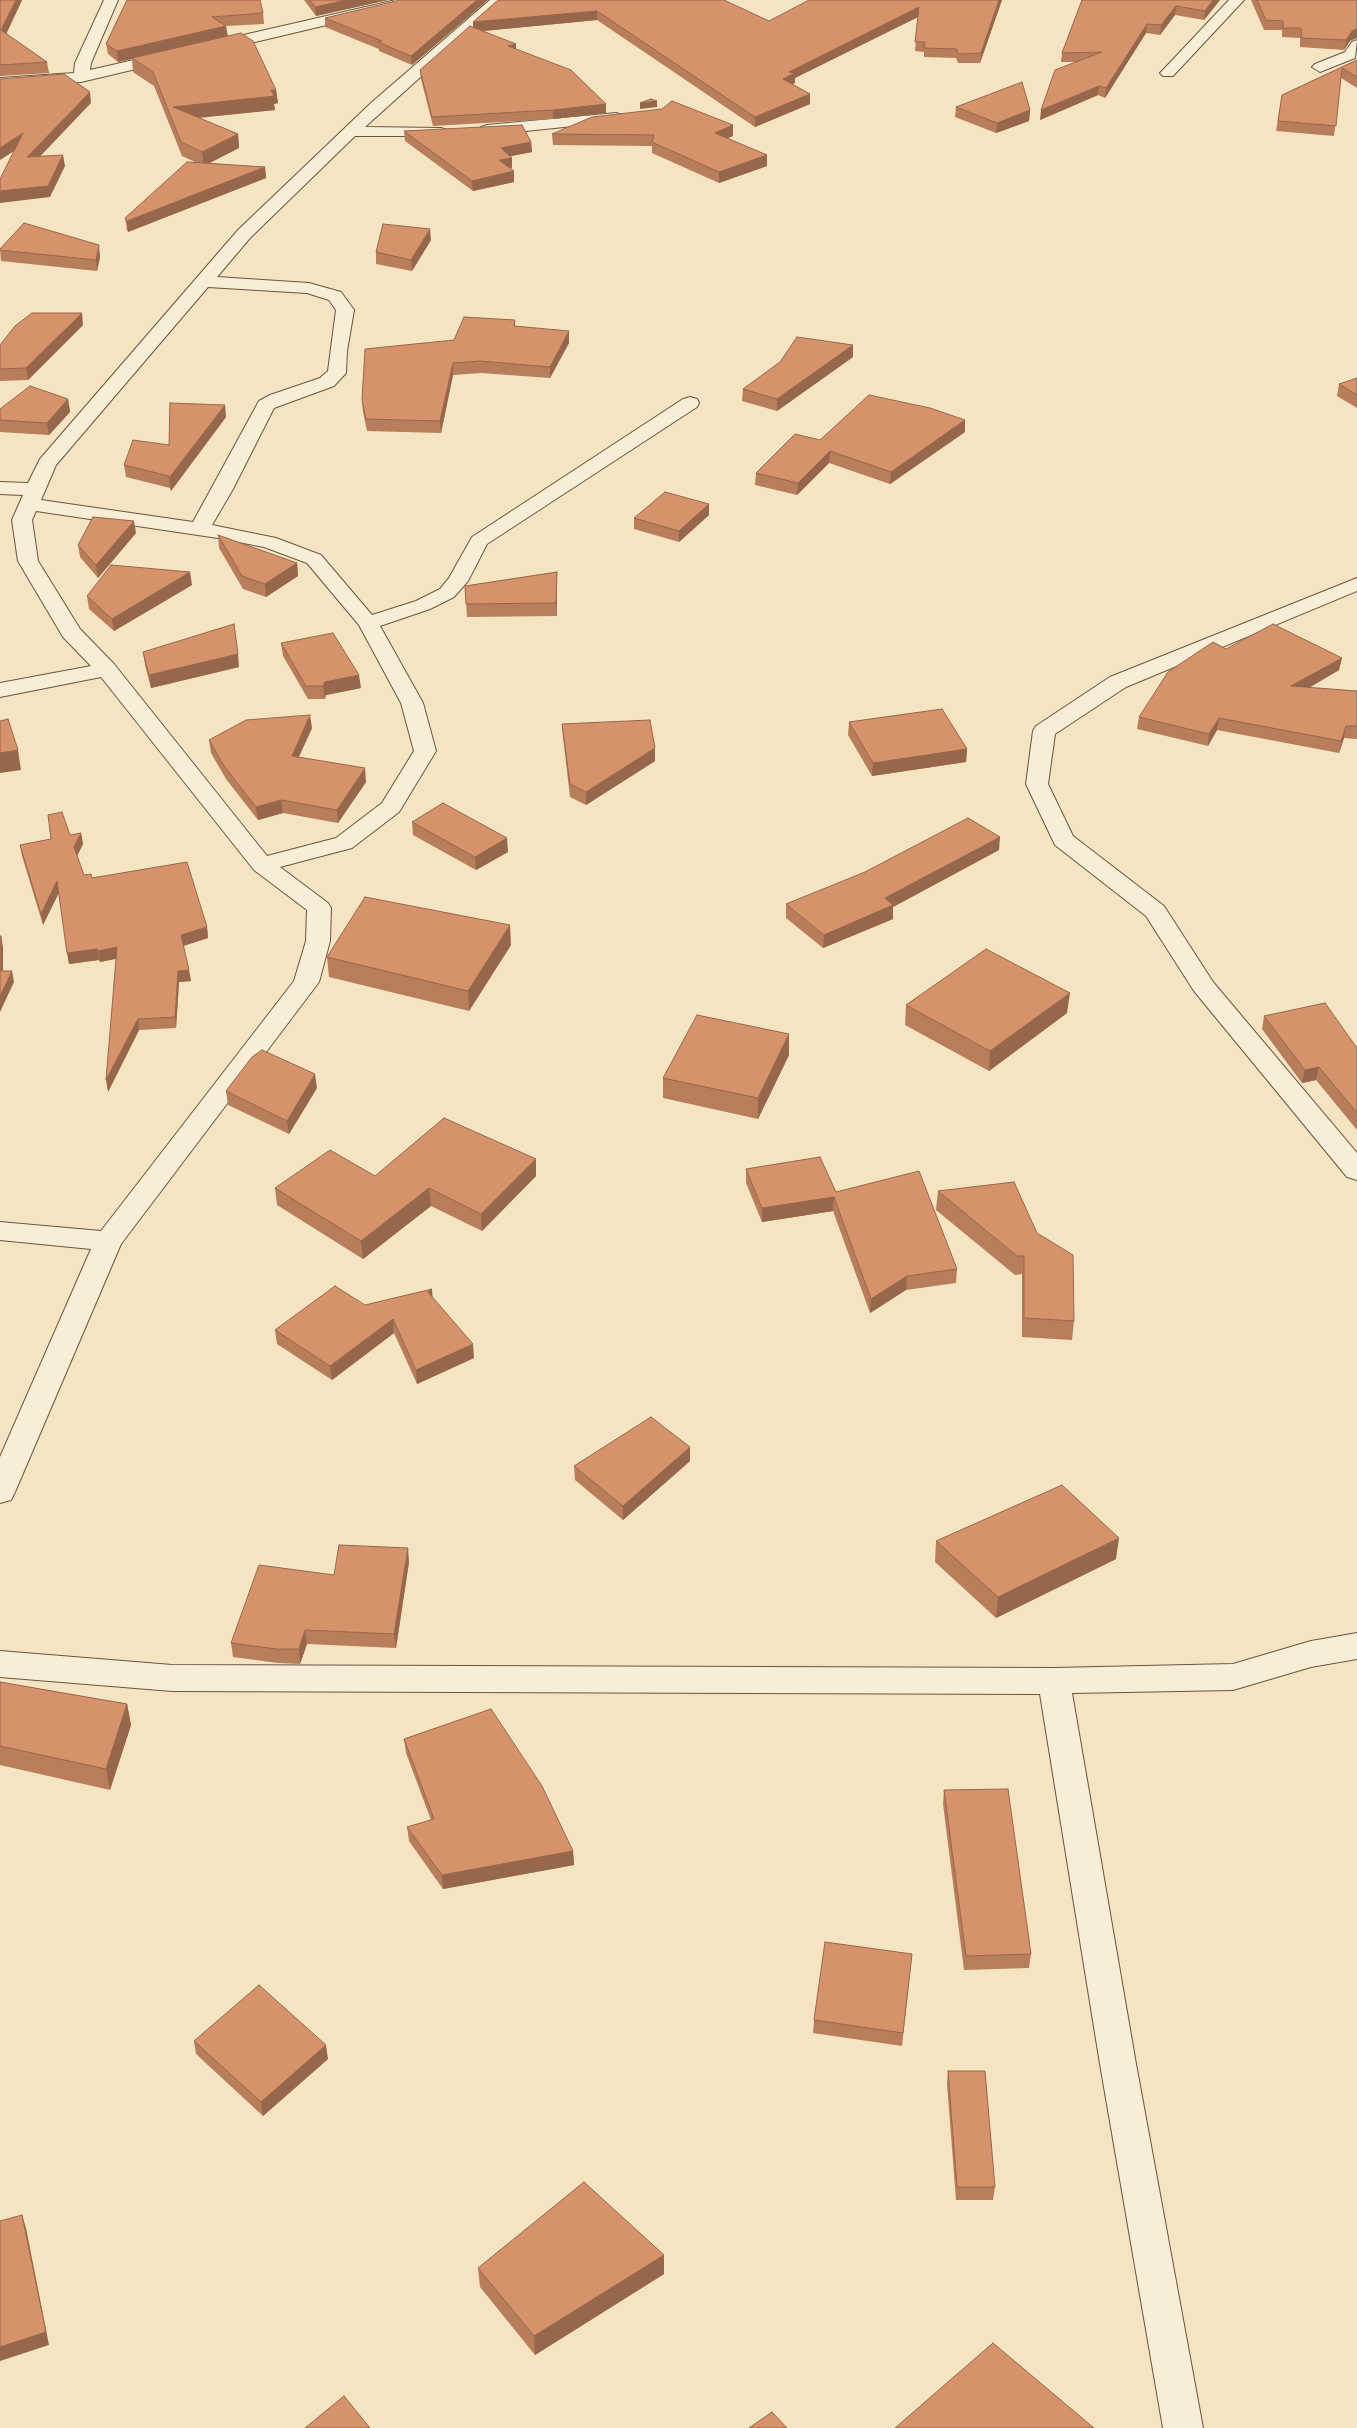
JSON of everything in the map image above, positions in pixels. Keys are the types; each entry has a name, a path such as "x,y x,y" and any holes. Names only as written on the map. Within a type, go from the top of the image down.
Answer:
{"street":[{"path":"82,77 83,63 111,0"},
{"path":"201,50 415,0"},
{"path":"0,1492 108,1241 306,982 318,941 319,908 262,865 106,669 71,632 28,561 22,520 47,463 244,234 350,132 499,0"},
{"path":"1168,73 1237,0"},
{"path":"1320,68 1350,55 1357,44"},
{"path":"0,83 82,77 182,54"},
{"path":"475,131 553,126 635,116"},
{"path":"350,132 455,133"},
{"path":"199,529 223,489 266,405 327,382 337,373 338,351 346,310 335,296 309,288 204,280"},
{"path":"368,623 423,605 447,593 458,581 479,541 690,402"},
{"path":"0,488 32,497 269,542 314,559 368,623 412,703 425,752 391,807 344,844 262,865"},
{"path":"1357,584 1118,682 1044,731 1037,784 1063,840 1155,911 1203,986 1357,1171"},
{"path":"0,690 106,669"},
{"path":"0,1231 108,1241"},
{"path":"0,1664 172,1678 1054,1680 1233,1677 1312,1654 1357,1646"},
{"path":"1054,1680 1116,2054 1183,2428"}],"building":[{"path":"0,0 16,0 1,30 47,62 0,65"},
{"path":"127,0 260,0 263,13 212,17 226,26 117,51 106,44"},
{"path":"310,0 347,0 315,7"},
{"path":"400,0 477,0 411,56 378,42 382,41 325,18"},
{"path":"498,0 724,0 769,21 809,0 999,0 981,53 958,54 957,49 924,48 925,42 915,42 919,7 789,72 795,73 783,79 810,94 755,117 597,11 473,22"},
{"path":"1082,0 1213,0 1205,11 1176,6 1161,25 1147,24 1106,88 1099,86 1041,110 1055,70 1102,52 1062,53"},
{"path":"1257,0 1357,0 1357,29 1352,31 1346,40 1302,38 1301,28 1283,28 1283,21 1266,20"},
{"path":"470,26 516,44 508,46 571,70 606,104 553,110 432,117 420,70"},
{"path":"241,33 253,41 276,90 271,90 274,96 173,107 238,134 202,152 181,142 153,72 132,58"},
{"path":"1357,60 1357,77 1342,68 1336,126 1278,121 1282,95"},
{"path":"64,74 90,92 27,157 63,155 48,186 0,191 0,179 23,133 0,148 0,79"},
{"path":"1022,82 1030,110 997,123 956,107"},
{"path":"651,99 657,101 640,103"},
{"path":"672,101 733,125 715,133 767,155 719,172 652,142 654,135 552,134 592,117 662,109"},
{"path":"522,125 531,142 501,148 512,158 499,160 514,171 472,181 404,131"},
{"path":"187,162 265,167 127,221 125,218"},
{"path":"24,223 99,245 96,260 0,250"},
{"path":"383,224 430,229 411,260 376,252"},
{"path":"32,313 82,313 26,368 0,369 0,345 15,326"},
{"path":"464,317 515,320 514,326 569,331 550,367 480,361 453,363 440,421 366,419 362,400 365,349 454,340"},
{"path":"797,337 853,345 777,399 743,389 780,362"},
{"path":"1357,378 1357,395 1339,384"},
{"path":"30,386 68,399 47,423 0,420 0,409"},
{"path":"869,395 930,408 965,420 891,472 830,451 798,483 756,473 795,434 820,440"},
{"path":"170,403 225,405 169,478 169,476 124,465 133,440 169,445"},
{"path":"665,492 709,504 679,531 634,518"},
{"path":"93,517 134,521 96,565 78,545"},
{"path":"218,535 297,563 265,584 242,576"},
{"path":"111,565 190,572 112,619 87,596"},
{"path":"557,572 556,603 466,604 465,586"},
{"path":"234,624 238,654 149,675 143,652"},
{"path":"1273,624 1342,658 1291,686 1357,691 1357,726 1346,726 1341,741 1219,718 1209,734 1139,717 1168,672 1213,642 1226,649"},
{"path":"333,633 359,675 325,682 323,686 306,686 281,643"},
{"path":"942,709 967,749 873,763 849,722"},
{"path":"310,715 292,756 365,768 337,810 281,800 256,807 224,766 209,740 246,720"},
{"path":"8,719 18,750 0,753 0,721"},
{"path":"650,720 655,748 586,792 570,784 562,724"},
{"path":"443,803 507,838 475,857 412,822"},
{"path":"62,812 70,835 81,833 74,847 84,875 91,874 92,878 187,862 207,927 181,935 189,970 178,971 175,1017 138,1019 106,1080 117,947 98,951 97,949 67,953 57,881 41,914 20,845 51,839 48,815"},
{"path":"968,818 1000,837 885,898 893,905 824,935 786,904 865,872"},
{"path":"365,897 510,925 468,991 327,957"},
{"path":"0,936 1,971 12,971 0,996"},
{"path":"986,949 1070,993 990,1051 906,1005"},
{"path":"1325,1003 1357,1048 1357,1113 1319,1067 1305,1070 1264,1016"},
{"path":"697,1015 789,1034 758,1098 663,1078"},
{"path":"262,1050 315,1074 287,1121 226,1091 252,1057"},
{"path":"444,1118 536,1159 481,1214 429,1188 361,1241 275,1188 330,1150 375,1176"},
{"path":"820,1157 836,1192 919,1171 957,1269 907,1276 871,1299 834,1197 762,1208 746,1169"},
{"path":"1014,1182 1037,1233 1073,1255 1074,1321 1024,1318 1024,1256 1017,1256 938,1191"},
{"path":"335,1286 365,1305 432,1289 428,1292 473,1344 416,1370 393,1319 330,1366 275,1330"},
{"path":"651,1417 690,1447 623,1506 574,1466"},
{"path":"1062,1485 1119,1538 998,1597 936,1541"},
{"path":"339,1545 408,1548 394,1634 305,1630 299,1649 276,1649 231,1643 259,1565 334,1575"},
{"path":"0,1682 127,1704 106,1769 0,1746"},
{"path":"491,1709 542,1786 573,1851 442,1875 407,1827 434,1819 404,1739"},
{"path":"1008,1789 1031,1954 966,1956 944,1790"},
{"path":"825,1942 912,1954 903,2033 814,2020"},
{"path":"259,1985 326,2045 261,2102 194,2041"},
{"path":"948,2071 985,2071 995,2187 957,2187"},
{"path":"584,2182 664,2255 534,2336 478,2268"},
{"path":"22,2215 46,2332 0,2347 0,2221"},
{"path":"993,2343 1094,2428 895,2428"},
{"path":"344,2396 370,2428 305,2428"},
{"path":"772,2412 787,2428 749,2428"}]}
